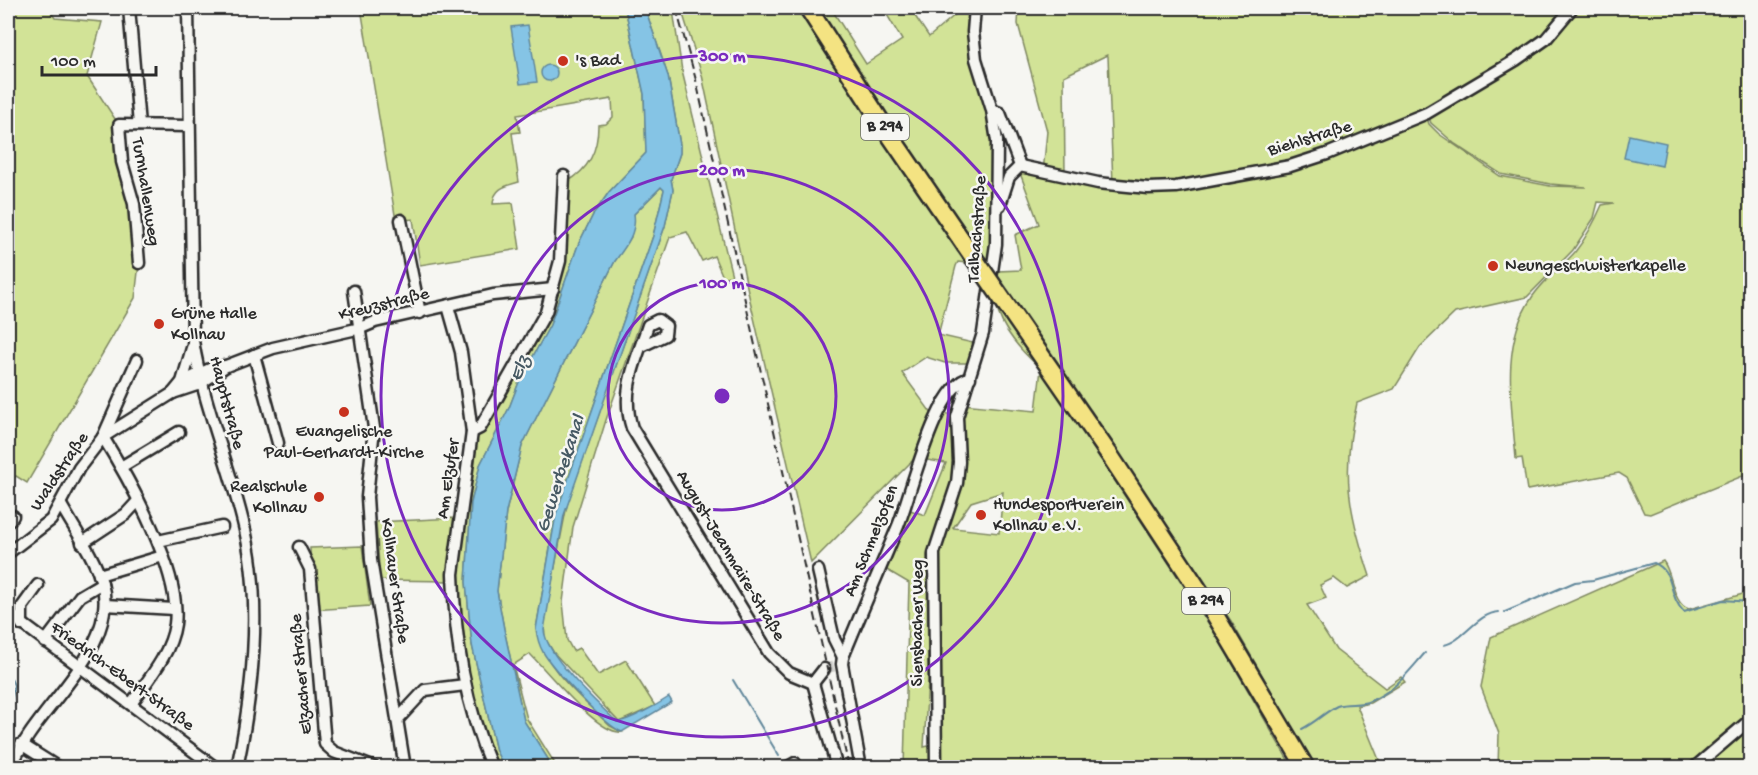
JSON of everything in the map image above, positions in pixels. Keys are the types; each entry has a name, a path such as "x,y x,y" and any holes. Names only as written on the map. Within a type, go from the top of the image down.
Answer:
{"highway":[{"name":"B 294","path":"808,8 881,123 1109,454 1215,615 1306,768"}],"street":[{"path":"129,8 139,125 189,126"},
{"name":"Hauptstraße","path":"188,8 194,341 199,379 244,522 254,586 253,643 237,768"},
{"name":"Talbachstraße","path":"970,378 983,333 991,288 997,208 997,141 992,110 976,59 973,32 975,8"},
{"name":"Biehlstraße","path":"1020,166 1098,183 1148,188 1176,187 1290,166 1427,113 1516,60 1546,39 1572,8"},
{"path":"992,110 1000,113 1020,166 1009,177 1002,201 997,208"},
{"name":"Turnhallenweg","path":"139,125 119,125 122,162 134,204 139,263"},
{"name":"Am Elzufer","path":"492,768 472,720 465,685 453,574 472,432 480,428 546,312 560,261 564,176"},
{"path":"401,220 420,313"},
{"name":"Kreuzstraße","path":"199,379 214,367 226,366 273,348 361,328 375,322 494,295 553,289"},
{"name":"Kollnauer Straße","path":"354,291 374,428 367,497 370,560 399,718 405,768"},
{"path":"448,306 461,352 472,432"},
{"name":"Waldstraße","path":"173,393 182,382 194,341"},
{"name":"August-Jeanmaire-Straße","path":"642,346 626,397 632,428 769,653 789,673 813,683"},
{"path":"254,355 278,443"},
{"path":"131,704 169,645 175,624 174,609 159,541 103,437 137,360"},
{"name":"Am Schmelzofen","path":"861,768 842,663 843,657 898,525 928,437 952,390 963,379 970,378"},
{"name":"Siensbacher Weg","path":"936,768 934,553 957,483 959,462 957,417 970,378"},
{"name":"Waldstraße","path":"182,382 199,379"},
{"name":"Waldstraße","path":"8,553 51,520 79,468 103,437 199,379"},
{"path":"117,407 137,415"},
{"path":"121,467 179,432"},
{"path":"82,543 126,514 138,501"},
{"path":"11,768 21,744 78,667 100,632 105,605 100,579 61,505"},
{"path":"159,541 222,527"},
{"name":"Elzacher Straße","path":"299,547 310,569 325,744 334,752 375,768"},
{"path":"45,642 80,596 100,579 163,556"},
{"name":"Am Schmelzofen","path":"818,570 834,639 843,657"},
{"path":"22,625 21,607 38,585"},
{"path":"105,605 174,609"},
{"name":"Friedrich-Ebert-Straße","path":"8,613 216,768"},
{"path":"824,669 813,683 837,768"},
{"path":"399,718 425,690 465,685"},
{"path":"1694,768 1750,720"},
{"path":"21,744 59,768"},
{"path":"786,768 795,763 798,768"}],"green space":[{"path":"8,8 48,8 55,18 102,22 87,76 119,125 139,263 135,298 27,483 16,476 8,483"},
{"path":"361,8 625,8 644,94 646,153 609,192 593,215 578,245 550,325 519,382 509,408 480,465 471,503 466,582 472,645 496,751 504,767 492,767 478,738 454,597 472,432 556,293 565,266 567,182 581,171 591,158 598,134 598,125 606,124 613,117 612,99 517,115 520,132 512,133 519,182 505,186 498,191 493,204 513,203 520,249 420,265 413,219 396,221"},
{"path":"645,8 672,8 673,10 682,71 732,276 723,277 714,256 702,261 687,232 670,237 606,420 573,527 563,602 567,640 573,651 579,648 598,675 626,660 655,706 619,722 554,653 545,638 544,623 567,505 665,226 673,190 671,179 680,153 668,76"},
{"path":"681,8 801,8 841,75 967,263 958,262 956,266 938,335 973,343 969,363 945,363 926,357 902,373 932,414 939,412 957,416 962,404 1036,411 1041,369 1007,332 996,304 998,271 1021,270 1015,235 1039,224 1020,170 1043,173 1047,131 1018,24 1019,8 1568,8 1544,35 1515,58 1425,112 1429,124 1439,134 1500,176 1550,186 1586,187 1550,184 1501,174 1455,144 1431,123 1427,113 1520,61 1575,8 1750,8 1750,473 1650,514 1644,513 1627,478 1619,473 1527,490 1522,458 1516,459 1512,419 1510,377 1515,336 1521,317 1535,292 1575,252 1602,205 1614,203 1598,202 1594,218 1573,250 1527,297 1455,313 1420,347 1394,389 1357,403 1349,450 1349,491 1356,531 1370,576 1347,588 1334,578 1320,585 1326,598 1307,605 1336,650 1385,688 1401,677 1405,682 1370,703 1357,706 1382,767 1315,767 1231,621 1106,434 1090,443 1216,635 1292,767 904,767 909,583 880,566 904,508 925,515 946,463 915,458 811,563 749,296 702,75","holes":["1108,56 1113,184 1065,175 1064,76","1003,492 999,533 953,528 971,502","935,547 933,745 924,747 928,680 927,555"]},
{"path":"817,8 831,8 866,64 902,40 883,8 917,8 915,16 929,37 963,8 969,8 968,48 990,121 995,148 989,259 985,258 880,109"},
{"path":"661,187 664,190 653,236 556,514 536,629 547,657 565,682 610,726 622,732 600,724 587,714 530,654 513,665 527,719 557,767 553,767 524,721 504,629 497,591 506,512 522,446 615,261 631,237 634,214"},
{"path":"455,518 450,581 380,580 376,522"},
{"path":"362,546 370,606 313,610 310,548"},
{"path":"1663,561 1679,601 1689,609 1750,592 1750,767 1498,767 1499,734 1481,687 1491,637"}],"water":[{"path":"625,8 645,8 668,76 680,153 671,179 673,190 665,226 564,515 544,630 553,653 563,666 617,722 636,716 669,697 672,702 622,732 603,719 557,671 538,641 536,629 556,514 653,236 664,190 661,187 634,214 634,227 630,239 615,261 522,446 506,512 497,591 524,721 553,767 504,767 496,751 472,645 466,582 471,503 480,465 509,408 519,382 550,325 578,245 593,215 609,192 646,153 644,94"},
{"path":"528,25 537,82 520,84 511,27"},
{"path":"549,65 557,73 549,81 541,73"},
{"path":"1629,135 1666,143 1662,166 1624,158"}],"waterway":[{"path":"1505,612 1575,582 1593,580 1654,563 1666,572 1675,598 1684,612 1723,600 1750,602"},
{"path":"1444,645 1458,638 1484,617 1499,612"},
{"path":"1302,729 1337,706 1358,704 1379,697 1400,680 1425,653"},
{"path":"8,673 14,685 8,722"},
{"name":"Gewerbekanal","path":"733,680 779,756"}],"tunnel":[{"path":"824,669 842,664"}],"railway":[{"path":"676,8 696,80 849,768"}],"place":[{"name":"'s Bad","path":"563,61"},
{"name":"Neungeschwisterkapelle","path":"1493,266"},
{"name":"Grüne Halle Kollnau","path":"159,324"},
{"name":"Evangelische Paul-Gerhardt-Kirche","path":"344,412"},
{"name":"Realschule Kollnau","path":"319,497"},
{"name":"Hundesportverein Kollnau e.V.","path":"981,515"}],"water label":[{"name":"Elz","path":"521,369"}]}
